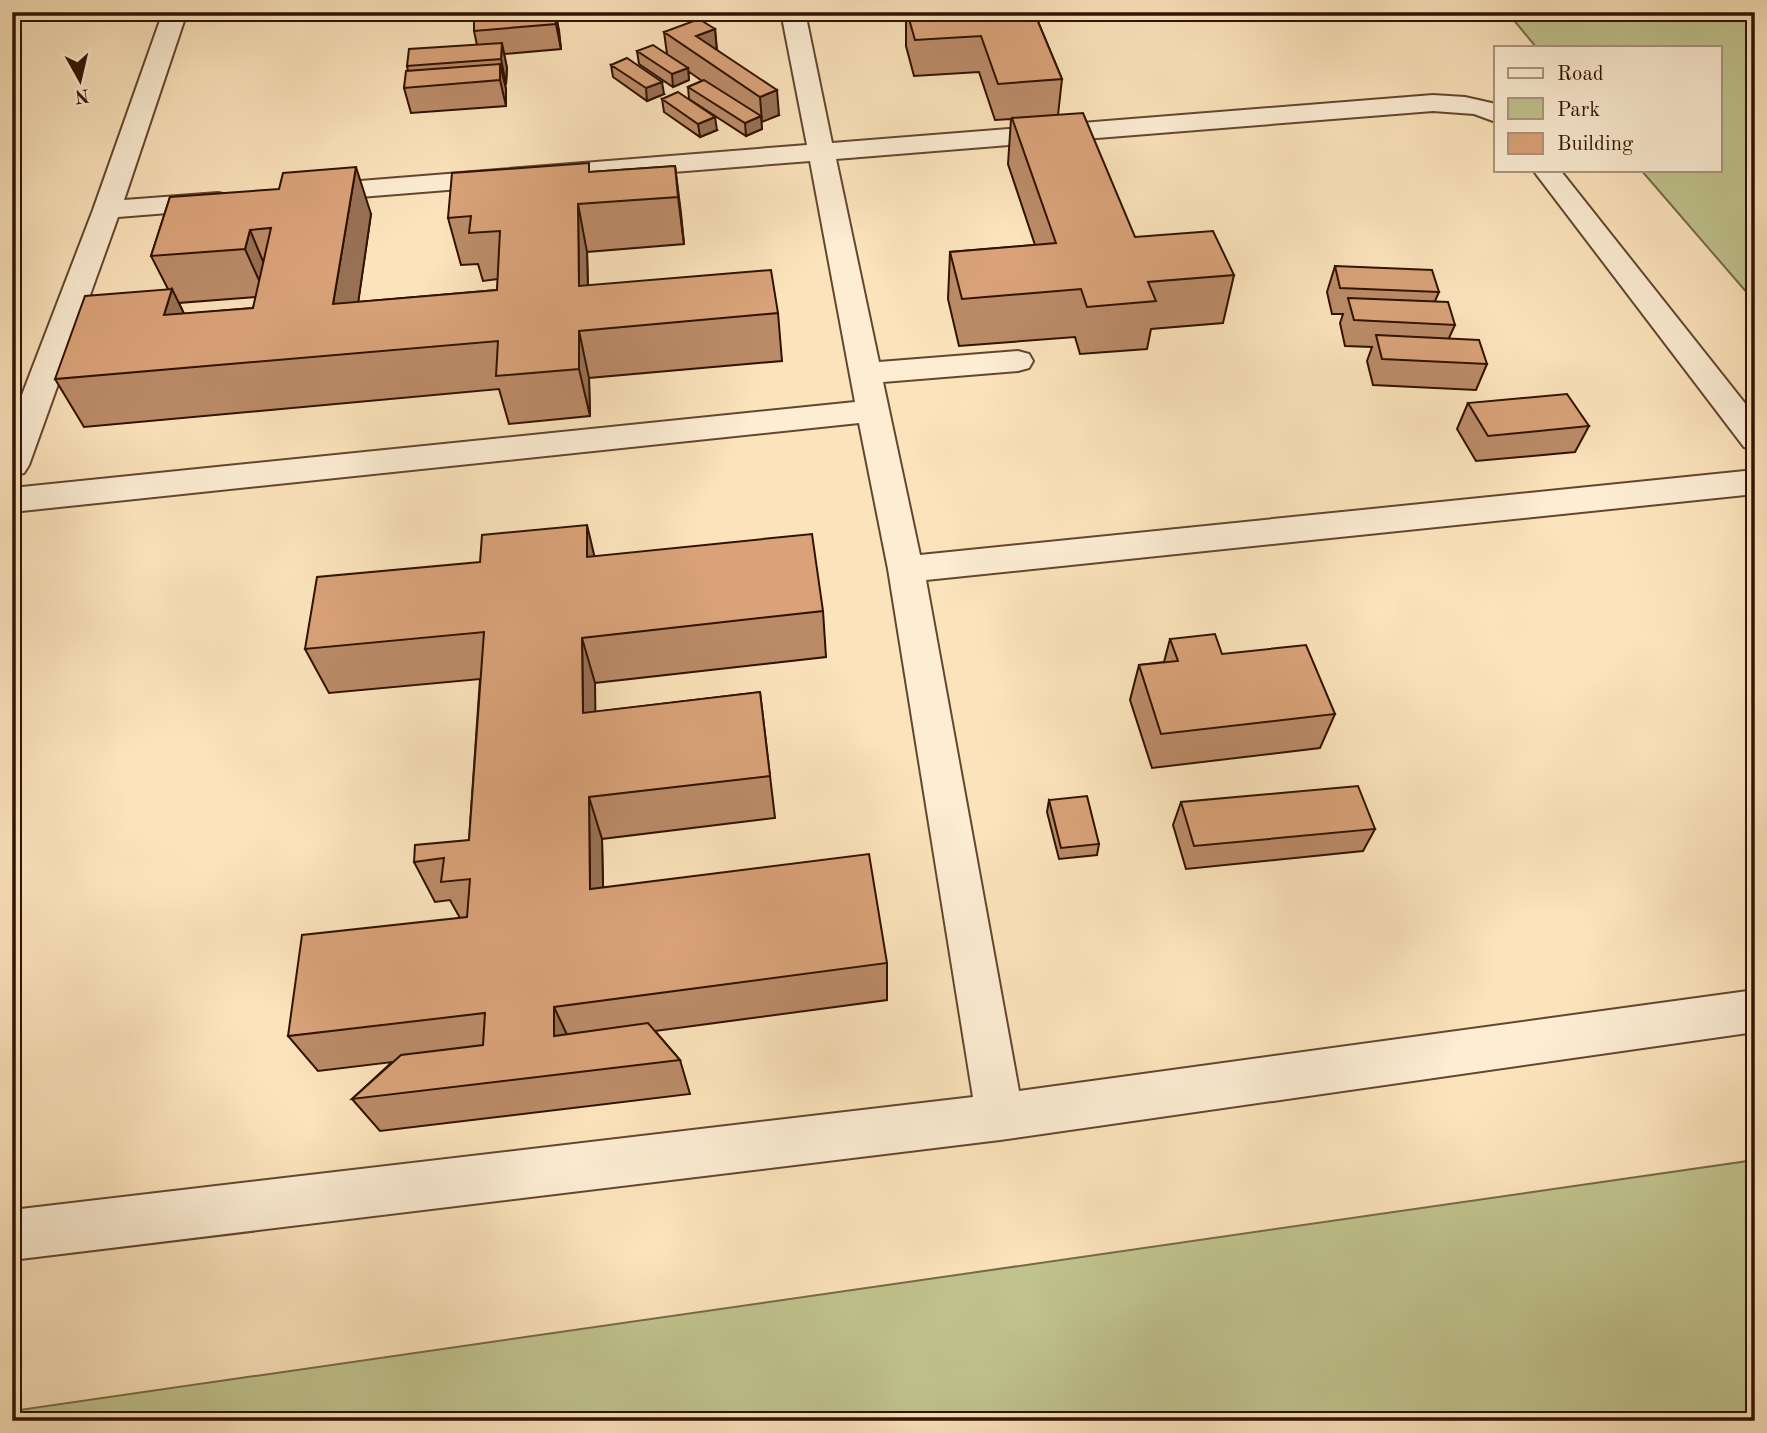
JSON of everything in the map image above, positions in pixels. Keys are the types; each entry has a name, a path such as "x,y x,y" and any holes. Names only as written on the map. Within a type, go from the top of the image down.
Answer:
{"lane":[{"path":"12,465 107,210 175,12"},
{"path":"793,12 906,569 1000,1117"},
{"path":"282,196 1433,103 1460,104 1494,113"},
{"path":"1548,172 1755,439"},
{"path":"107,210 242,199"},
{"path":"866,373 1018,362"},
{"path":"12,500 873,411"},
{"path":"906,569 1755,482"},
{"path":"12,1235 1000,1117 1755,1011"}],"green space":[{"path":"1507,12 1755,12 1755,302 1643,172 1722,172 1722,46 1535,46"},
{"path":"1755,1160 1755,1421 12,1421 12,1411"}],"building":[{"path":"474,12 555,12 556,24 474,31"},
{"path":"907,12 1034,12 1062,79 998,84 981,36 915,40"},
{"path":"699,19 715,29 696,36 777,90 760,97 664,32"},
{"path":"502,43 501,59 407,66 409,49"},
{"path":"653,45 688,68 672,74 637,51"},
{"path":"627,58 662,82 646,88 611,65"},
{"path":"500,64 500,80 404,88 406,71"},
{"path":"704,80 761,116 745,123 688,87"},
{"path":"678,92 715,117 698,124 662,99"},
{"path":"1083,113 1135,237 1213,231 1234,275 1148,282 1156,301 1087,307 1081,289 962,299 950,252 1056,243 1012,118"},
{"path":"589,163 589,172 675,166 678,197 578,204 579,286 771,270 778,313 579,331 579,369 496,376 498,341 55,379 85,296 172,289 164,315 253,308 271,228 250,230 245,249 151,256 170,197 279,189 283,173 356,167 333,304 497,290 500,231 469,233 471,216 448,218 452,173"},
{"path":"1335,266 1432,270 1439,292 1340,288"},
{"path":"1348,298 1448,302 1455,325 1354,320"},
{"path":"1376,335 1479,340 1487,364 1382,359"},
{"path":"1567,394 1589,426 1488,436 1468,403"},
{"path":"587,525 587,557 812,534 823,611 582,638 583,713 760,692 770,776 589,797 590,889 869,854 887,963 554,1007 554,1036 648,1023 680,1060 352,1099 401,1055 483,1045 485,1013 288,1036 302,935 467,917 470,879 441,882 444,858 414,862 415,845 469,840 484,632 305,649 317,577 480,562 482,535"},
{"path":"1215,634 1222,654 1306,645 1335,714 1161,734 1139,665 1178,661 1170,639"},
{"path":"1358,786 1375,829 1194,846 1181,802"},
{"path":"1087,796 1099,844 1061,848 1049,800"}]}
